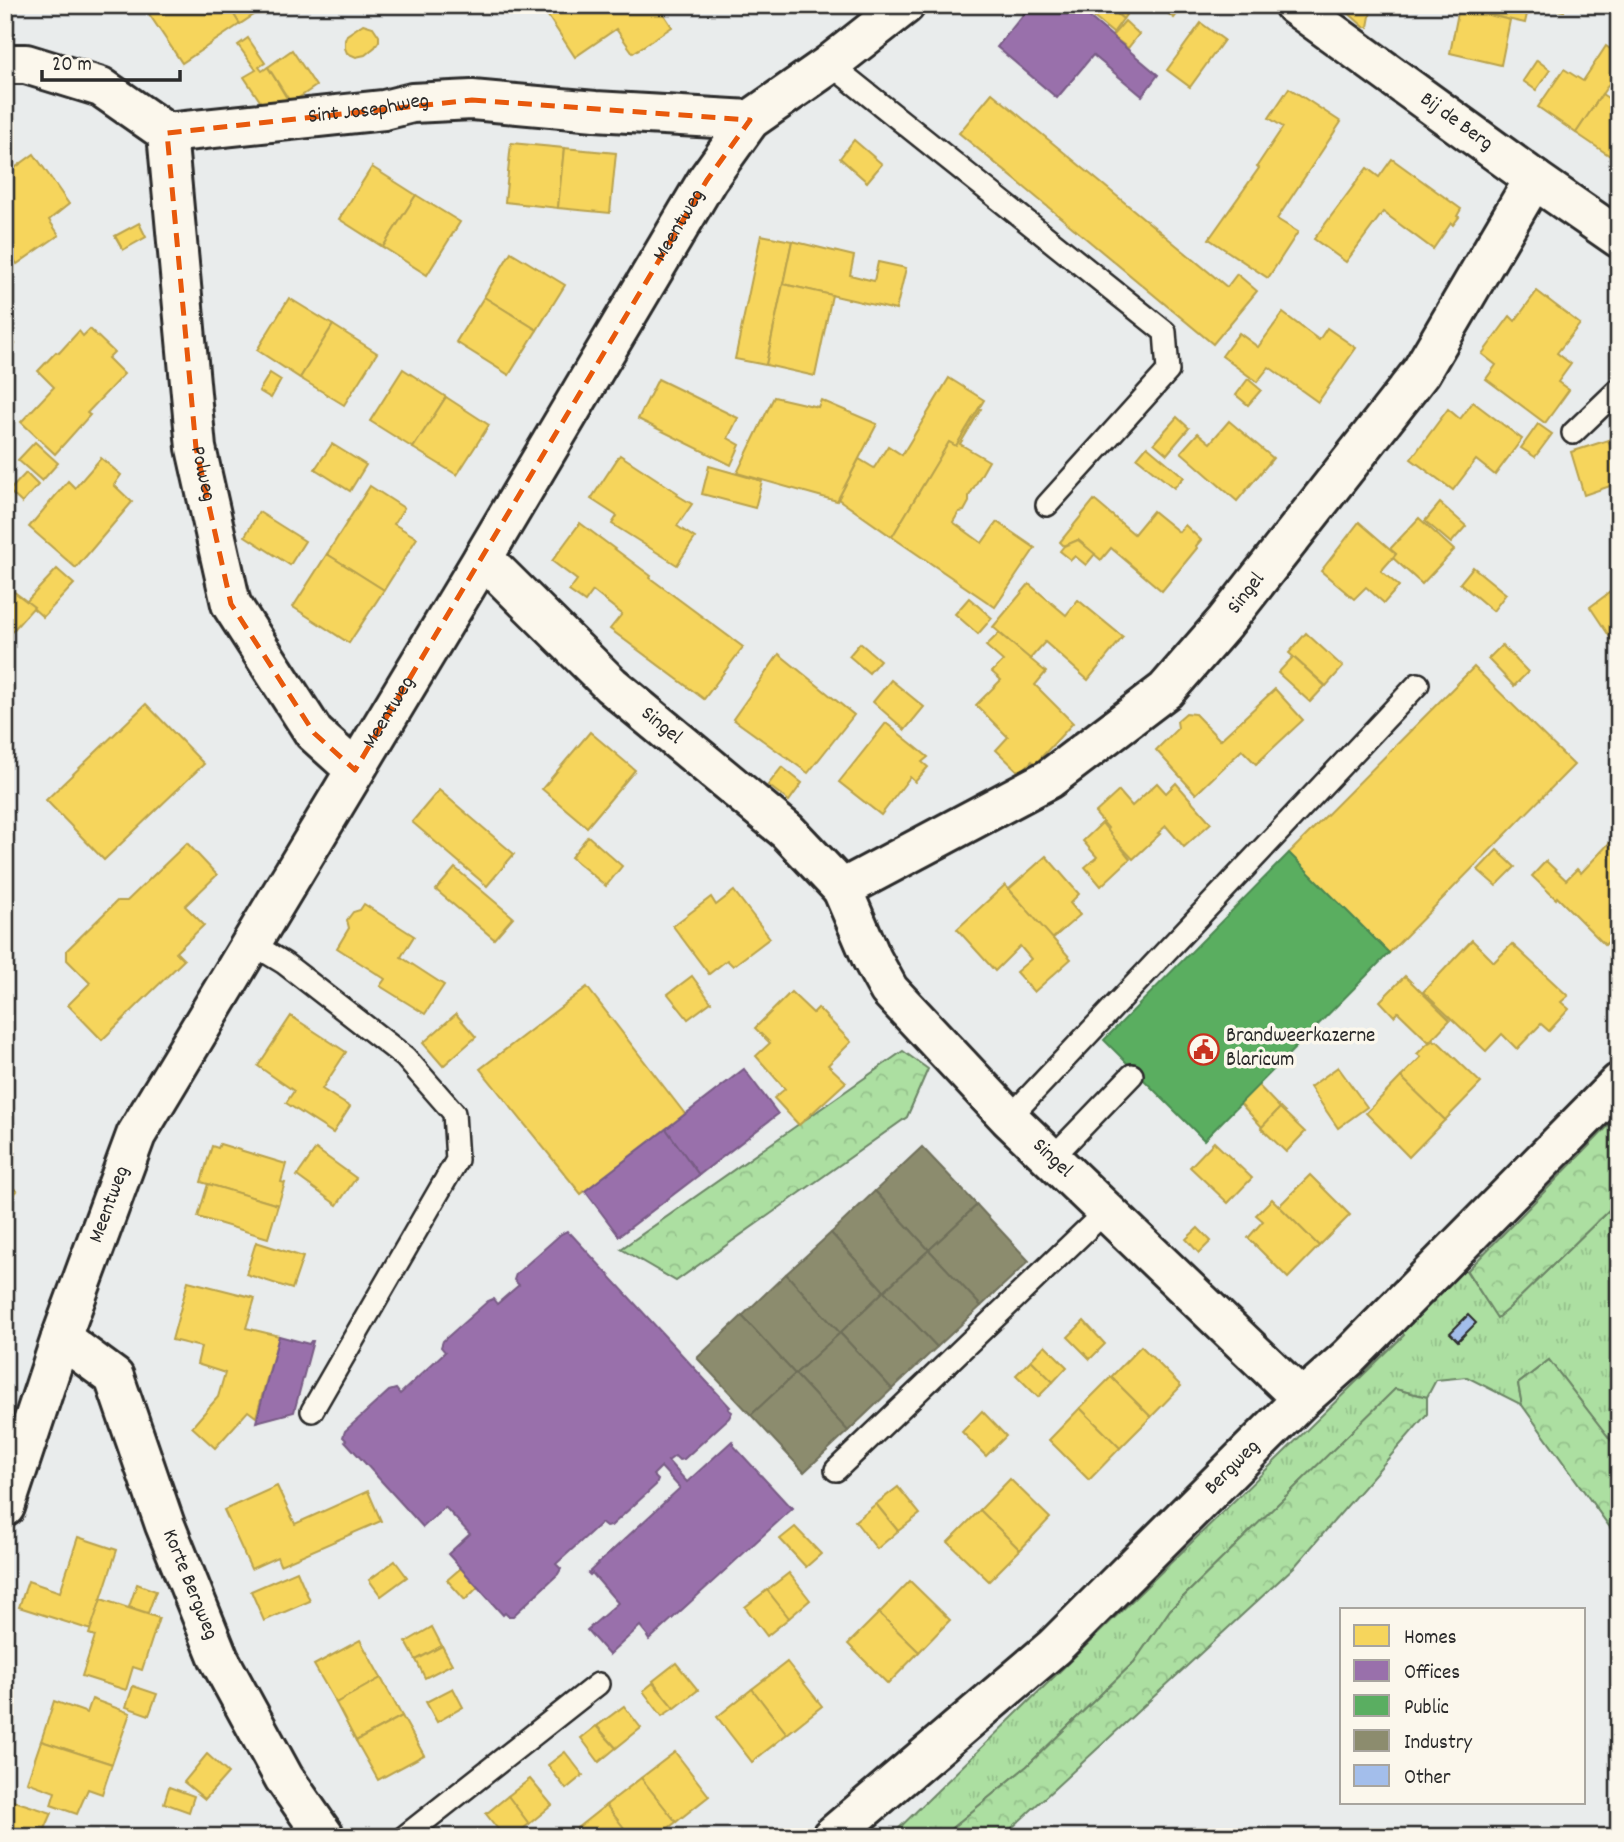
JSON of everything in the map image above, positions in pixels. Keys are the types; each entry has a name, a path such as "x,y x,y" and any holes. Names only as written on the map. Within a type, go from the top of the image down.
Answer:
{"street":[{"name":"Meentweg","path":"5,1507 61,1338 136,1135 707,180 750,120 830,64 905,5"},
{"name":"Bij de Berg","path":"1294,5 1619,238"},
{"path":"5,64 26,64 101,87 167,133"},
{"name":"Sint Josephweg","path":"167,133 384,110 412,103 472,100 595,111 750,120"},
{"name":"Polweg","path":"167,133 196,448 232,604 314,733 355,770"},
{"name":"Singel","path":"842,889 1049,779 1166,690 1225,622 1421,372 1534,179"},
{"name":"Singel","path":"483,558 611,685 787,831 842,889 872,959 889,990 1009,1118 1302,1399"},
{"name":"Bergweg","path":"831,1837 1054,1647 1302,1399 1348,1358 1619,1083"},
{"name":"Korte Bergweg","path":"61,1338 114,1377 164,1525 219,1660 284,1778 325,1837"}],"lane":[{"path":"830,64 1165,332 1168,371 1047,505"},
{"path":"1573,433 1619,389"},
{"path":"1009,1118 1418,684"},
{"path":"251,943 284,963 405,1057 454,1113 457,1160 312,1411"},
{"path":"1052,1158 1132,1075"},
{"path":"836,1471 1106,1211"},
{"path":"404,1837 598,1684"}],"highlighted area":[{"path":"472,100 750,120 707,180 355,770 314,733 231,604 196,448 167,133"}],"green space":[{"path":"903,1051 928,1069 907,1117 676,1281 621,1249"},
{"path":"1619,1115 1619,1200 1497,1318 1467,1271"},
{"path":"1619,1200 1619,1451 1549,1360 1518,1384 1522,1405 1467,1377 1436,1380 1427,1397 1395,1389 1171,1609 1134,1662 1027,1766 941,1837 890,1837 1404,1335 1400,1329 1459,1260 1497,1317"},
{"path":"1549,1360 1619,1451 1619,1540 1522,1405 1518,1384"},
{"path":"1395,1389 1427,1397 1427,1414 1295,1566 1002,1837 941,1837 1027,1766 1134,1662 1170,1610"}],"building: Homes":[{"path":"143,5 228,5 240,24 182,63"},
{"path":"228,5 266,5 266,7 240,24"},
{"path":"658,5 672,27 633,53 616,29 575,57 542,7"},
{"path":"1106,5 1133,5 1123,19"},
{"path":"1106,5 1123,19 1113,33 1080,6"},
{"path":"1157,5 1184,5 1174,18"},
{"path":"1343,5 1372,5 1368,27 1364,27"},
{"path":"1460,5 1529,5 1525,23 1459,8"},
{"path":"1531,5 1565,5 1564,11"},
{"path":"1459,8 1510,20 1501,65 1450,53"},
{"path":"1125,21 1139,34 1128,48 1112,36"},
{"path":"1201,23 1224,40 1190,87 1167,70"},
{"path":"363,24 373,27 379,41 365,55 356,57 347,53 345,40 347,35"},
{"path":"248,38 265,63 259,67 262,71 268,67 288,100 268,113 244,77 256,70 238,45"},
{"path":"1606,46 1619,55 1619,69 1576,133 1538,107 1564,69 1583,81"},
{"path":"292,50 316,86 291,103 268,67"},
{"path":"1537,60 1550,70 1536,90 1523,81"},
{"path":"1289,88 1341,122 1277,219 1298,232 1268,278 1209,239 1259,168 1257,166 1283,127 1269,118"},
{"path":"992,93 1227,287 1237,274 1257,291 1213,344 959,133"},
{"path":"1602,94 1619,105 1619,150 1613,158 1576,133"},
{"path":"854,140 882,164 867,182 840,158"},
{"path":"511,143 564,148 558,208 505,202"},
{"path":"564,148 616,153 610,213 558,208"},
{"path":"34,154 69,204 49,220 59,235 17,264 5,250 5,175"},
{"path":"1392,159 1461,209 1457,216 1459,217 1453,225 1451,223 1433,249 1383,212 1346,262 1314,239 1367,168 1379,177"},
{"path":"372,167 416,195 383,247 339,219"},
{"path":"416,195 460,222 427,275 383,247"},
{"path":"139,223 146,237 123,250 115,236"},
{"path":"761,235 792,241 766,365 735,359"},
{"path":"792,241 854,256 850,275 874,281 878,262 906,268 896,310 783,284"},
{"path":"511,252 565,285 537,330 484,297"},
{"path":"783,284 832,295 815,376 766,365"},
{"path":"1537,291 1580,324 1557,353 1571,364 1558,382 1569,390 1545,423 1486,379 1496,365 1482,354 1510,316 1515,321"},
{"path":"484,297 537,330 509,375 456,342"},
{"path":"289,298 333,325 300,378 257,350"},
{"path":"1283,313 1319,340 1327,328 1356,348 1318,402 1269,367 1257,382 1222,356 1239,333 1258,347"},
{"path":"333,325 377,353 344,405 300,378"},
{"path":"90,329 114,352 108,358 124,374 87,413 90,415 55,454 21,422 54,387 38,371 79,331 83,336"},
{"path":"5,335 15,344 5,354"},
{"path":"403,369 446,397 413,448 370,421"},
{"path":"270,373 281,380 271,398 259,391"},
{"path":"949,378 984,400 956,446 949,442 892,537 838,499 859,459 874,468 888,446 902,455"},
{"path":"658,379 738,418 728,438 740,445 731,465 638,419"},
{"path":"1248,379 1261,390 1248,405 1236,395"},
{"path":"446,397 489,425 457,475 413,448"},
{"path":"774,397 818,407 821,400 877,424 837,501 737,473"},
{"path":"1473,402 1522,439 1495,475 1476,460 1453,490 1411,459 1448,409 1460,419"},
{"path":"979,408 981,409 960,444 989,461 969,496 964,511 959,512 953,522 982,543 997,522 1035,548 995,607 892,537 949,442 956,446"},
{"path":"1177,417 1189,428 1167,454 1154,443"},
{"path":"1229,421 1273,458 1237,501 1181,452 1198,433 1210,443"},
{"path":"1538,424 1552,434 1535,457 1521,448"},
{"path":"1619,436 1619,472 1608,440"},
{"path":"1608,440 1619,472 1619,483 1584,495 1571,452"},
{"path":"35,442 58,463 42,481 18,460"},
{"path":"332,444 366,465 350,491 315,469"},
{"path":"1147,446 1184,477 1174,488 1137,458"},
{"path":"620,455 692,504 677,526 695,538 677,565 612,524 617,516 591,499"},
{"path":"101,458 121,475 114,485 132,502 76,568 29,527 68,481 75,488"},
{"path":"709,466 762,481 755,508 702,494"},
{"path":"26,473 38,485 22,503 9,491"},
{"path":"370,486 404,508 394,524 417,538 384,590 327,554"},
{"path":"1094,500 1134,534 1153,511 1179,532 1185,525 1201,540 1162,591 1111,548 1101,560 1078,540 1064,546 1060,542"},
{"path":"1440,503 1466,526 1451,543 1425,521"},
{"path":"259,512 305,541 290,565 245,536"},
{"path":"1419,518 1454,550 1422,584 1393,558 1396,554 1390,549"},
{"path":"1359,522 1396,554 1381,571 1399,586 1384,603 1366,587 1354,599 1321,571"},
{"path":"580,523 743,647 704,699 610,629 622,614 593,591 585,602 569,591 577,580 552,561"},
{"path":"1078,540 1095,554 1086,565 1075,556 1071,560 1060,551 1064,546"},
{"path":"327,554 384,590 349,643 293,607"},
{"path":"1473,567 1506,594 1493,611 1460,583"},
{"path":"57,569 74,584 43,617 26,602"},
{"path":"1029,584 1066,615 1078,600 1123,637 1088,680 1045,642 1030,659 993,627"},
{"path":"1617,587 1619,635 1612,640 1590,607"},
{"path":"13,591 34,607 9,635 5,632 5,599"},
{"path":"969,598 992,618 978,634 955,614"},
{"path":"999,633 1046,672 1035,685 1073,723 1035,764 1032,761 1020,773 996,750 1008,737 976,705 1001,680 992,672 1003,661 986,646"},
{"path":"1306,633 1343,667 1326,686 1289,653"},
{"path":"860,643 880,660 869,673 849,656"},
{"path":"1502,645 1528,672 1514,686 1488,659"},
{"path":"779,654 854,715 808,773 733,719"},
{"path":"1293,657 1325,686 1310,702 1278,673"},
{"path":"1474,667 1574,765 1389,953 1289,853"},
{"path":"891,680 924,707 905,730 873,702"},
{"path":"1275,689 1303,720 1256,764 1242,750 1196,794 1156,750 1178,728 1177,721 1186,713 1195,714 1220,740"},
{"path":"146,704 204,764 104,860 46,800"},
{"path":"886,723 928,757 922,762 928,767 915,782 910,777 881,815 839,782"},
{"path":"590,732 635,770 587,827 542,789"},
{"path":"782,767 802,783 789,801 768,785"},
{"path":"1157,783 1166,793 1176,783 1211,823 1184,847 1166,826 1133,859 1106,830 1108,828 1095,813 1119,791 1132,806"},
{"path":"439,790 514,854 487,886 412,822"},
{"path":"1102,823 1130,859 1101,886 1085,867 1097,857 1083,841"},
{"path":"588,836 622,866 606,886 571,857"},
{"path":"1613,839 1619,844 1619,930 1605,945 1532,876 1546,861 1566,880 1577,869 1581,873"},
{"path":"187,843 217,875 185,906 204,925 176,952 184,960 102,1040 68,1005 90,983 67,960 67,950 117,901 127,901"},
{"path":"1497,850 1515,867 1496,886 1478,870"},
{"path":"1046,856 1079,894 1070,903 1080,915 1052,939 1009,889"},
{"path":"455,868 513,917 494,939 436,890"},
{"path":"1005,885 1071,959 1034,992 1016,972 1031,959 1020,946 995,971 957,929"},
{"path":"734,891 770,938 733,966 727,960 709,974 673,926 711,897 716,905"},
{"path":"364,904 414,936 401,957 444,985 425,1014 380,986 385,979 337,948 349,928 347,920"},
{"path":"1472,940 1494,962 1512,944 1568,996 1561,1002 1569,1009 1549,1031 1541,1024 1517,1049 1502,1034 1486,1051 1423,992"},
{"path":"692,976 711,1002 688,1019 668,994"},
{"path":"1405,976 1450,1020 1429,1042 1398,1012 1394,1016 1380,1001"},
{"path":"587,987 685,1114 581,1194 480,1069"},
{"path":"791,992 813,1013 818,1008 851,1042 828,1065 846,1082 799,1125 774,1098 785,1089 756,1056 770,1043 755,1028"},
{"path":"456,1014 476,1037 443,1066 423,1043"},
{"path":"291,1016 346,1052 322,1089 350,1107 333,1133 286,1103 294,1091 258,1066"},
{"path":"1434,1040 1481,1083 1445,1120 1401,1077 1421,1057 1417,1054"},
{"path":"1338,1067 1367,1107 1338,1128 1310,1087"},
{"path":"1401,1077 1445,1120 1409,1157 1366,1113"},
{"path":"1258,1085 1280,1108 1262,1127 1240,1103"},
{"path":"1280,1108 1305,1132 1286,1152 1261,1128"},
{"path":"1214,1142 1252,1178 1228,1203 1190,1167"},
{"path":"220,1144 286,1164 281,1182 285,1183 278,1205 201,1182 212,1146 218,1148"},
{"path":"316,1149 356,1178 337,1205 297,1176"},
{"path":"1310,1175 1350,1215 1319,1246 1279,1206"},
{"path":"5,1182 17,1191 5,1207"},
{"path":"208,1184 278,1205 268,1238 198,1217"},
{"path":"1272,1199 1319,1246 1288,1278 1248,1238 1263,1221 1256,1215"},
{"path":"1198,1228 1211,1241 1199,1253 1186,1239"},
{"path":"256,1242 303,1257 292,1289 246,1274"},
{"path":"188,1281 255,1298 246,1328 279,1336 256,1417 248,1411 215,1448 192,1427 218,1397 225,1373 197,1364 201,1347 172,1340"},
{"path":"1084,1321 1105,1344 1090,1359 1068,1337"},
{"path":"1045,1345 1067,1367 1053,1382 1031,1360"},
{"path":"1141,1346 1181,1386 1151,1417 1111,1377"},
{"path":"1031,1360 1053,1382 1038,1397 1016,1375"},
{"path":"1111,1377 1151,1417 1120,1448 1080,1408"},
{"path":"1080,1408 1120,1448 1089,1480 1049,1440"},
{"path":"982,1411 1006,1436 986,1456 962,1432"},
{"path":"1010,1479 1050,1518 1020,1550 980,1510"},
{"path":"277,1486 295,1524 368,1491 381,1521 280,1565 277,1557 251,1569 224,1510"},
{"path":"898,1487 920,1514 898,1531 876,1504"},
{"path":"876,1504 898,1531 877,1549 855,1521"},
{"path":"980,1510 1020,1550 989,1581 948,1542"},
{"path":"795,1527 821,1554 806,1567 780,1539"},
{"path":"78,1537 117,1550 91,1630 19,1607 28,1581 60,1592"},
{"path":"395,1561 407,1577 381,1596 369,1580"},
{"path":"461,1568 478,1587 465,1600 447,1580"},
{"path":"297,1571 310,1601 264,1621 251,1591"},
{"path":"789,1573 810,1600 789,1618 767,1590"},
{"path":"910,1581 950,1620 919,1652 879,1613"},
{"path":"137,1584 156,1591 148,1613 129,1607"},
{"path":"767,1590 789,1618 767,1636 745,1607"},
{"path":"101,1599 159,1618 142,1670 133,1667 126,1690 82,1676 95,1636 89,1634"},
{"path":"879,1613 919,1652 888,1684 848,1644"},
{"path":"432,1627 442,1646 416,1660 406,1642"},
{"path":"360,1640 381,1678 336,1703 314,1665"},
{"path":"442,1646 452,1664 425,1678 416,1660"},
{"path":"787,1662 822,1706 787,1734 752,1689"},
{"path":"676,1663 698,1690 674,1709 653,1681"},
{"path":"381,1678 402,1716 356,1741 336,1703"},
{"path":"653,1683 674,1708 662,1716 643,1691"},
{"path":"133,1686 157,1694 149,1715 126,1707"},
{"path":"453,1688 463,1707 437,1722 426,1702"},
{"path":"752,1689 787,1734 752,1762 717,1717"},
{"path":"92,1699 130,1713 112,1764 41,1741 54,1701 87,1713"},
{"path":"624,1706 641,1728 616,1748 597,1726"},
{"path":"402,1716 424,1755 378,1780 356,1741"},
{"path":"596,1726 616,1748 599,1762 581,1738"},
{"path":"41,1741 112,1764 102,1794 88,1789 77,1814 51,1805 55,1792 27,1782"},
{"path":"565,1752 583,1775 566,1789 548,1765"},
{"path":"675,1752 709,1796 676,1822 641,1778"},
{"path":"207,1754 228,1773 205,1799 184,1782"},
{"path":"641,1778 676,1822 657,1837 631,1837 606,1805"},
{"path":"530,1779 552,1805 529,1824 508,1796"},
{"path":"169,1787 194,1796 189,1812 164,1803"},
{"path":"508,1796 529,1824 513,1837 504,1837 486,1814"},
{"path":"8,1799 52,1813 45,1829 64,1835 63,1837 5,1837 5,1805"},
{"path":"606,1805 631,1837 575,1837 572,1832"}],"building: Offices":[{"path":"1031,5 1075,5 1158,75 1142,96 1093,55 1057,98 997,47"},
{"path":"744,1069 778,1114 699,1175 666,1129"},
{"path":"666,1129 699,1175 619,1236 585,1191"},
{"path":"567,1231 730,1407 728,1409 732,1412 729,1418 684,1459 679,1460 675,1456 668,1461 687,1482 732,1441 793,1508 649,1640 640,1626 609,1655 587,1630 618,1603 592,1573 588,1573 680,1488 661,1467 653,1475 658,1480 656,1485 611,1526 606,1527 601,1523 556,1564 561,1569 558,1574 513,1616 508,1616 505,1613 503,1615 448,1554 470,1534 445,1507 423,1527 343,1437 345,1431 389,1391 396,1389 400,1394 445,1352 441,1347 443,1341 488,1301 493,1299 497,1304 519,1285 514,1280 516,1274"},
{"path":"279,1336 309,1344 313,1341 294,1412 256,1422"}],"building: Public":[{"path":"1289,853 1389,953 1204,1140 1104,1040"}],"building: Industry":[{"path":"922,1147 977,1205 929,1250 875,1191"},
{"path":"875,1191 929,1250 884,1291 831,1233"},
{"path":"977,1205 1029,1261 981,1306 929,1250"},
{"path":"831,1233 884,1291 840,1333 786,1274"},
{"path":"929,1250 981,1306 937,1347 884,1291"},
{"path":"786,1274 840,1333 795,1374 742,1316"},
{"path":"884,1291 937,1347 892,1389 840,1333"},
{"path":"742,1316 795,1374 751,1415 697,1358"},
{"path":"840,1333 892,1389 848,1431 795,1374"},
{"path":"795,1374 848,1431 804,1472 751,1415"}],"building: Other":[{"path":"1468,1315 1476,1323 1458,1341 1450,1333"}],"place":[{"name":"Brandweerkazerne Blaricum","path":"1203,1049"}]}
